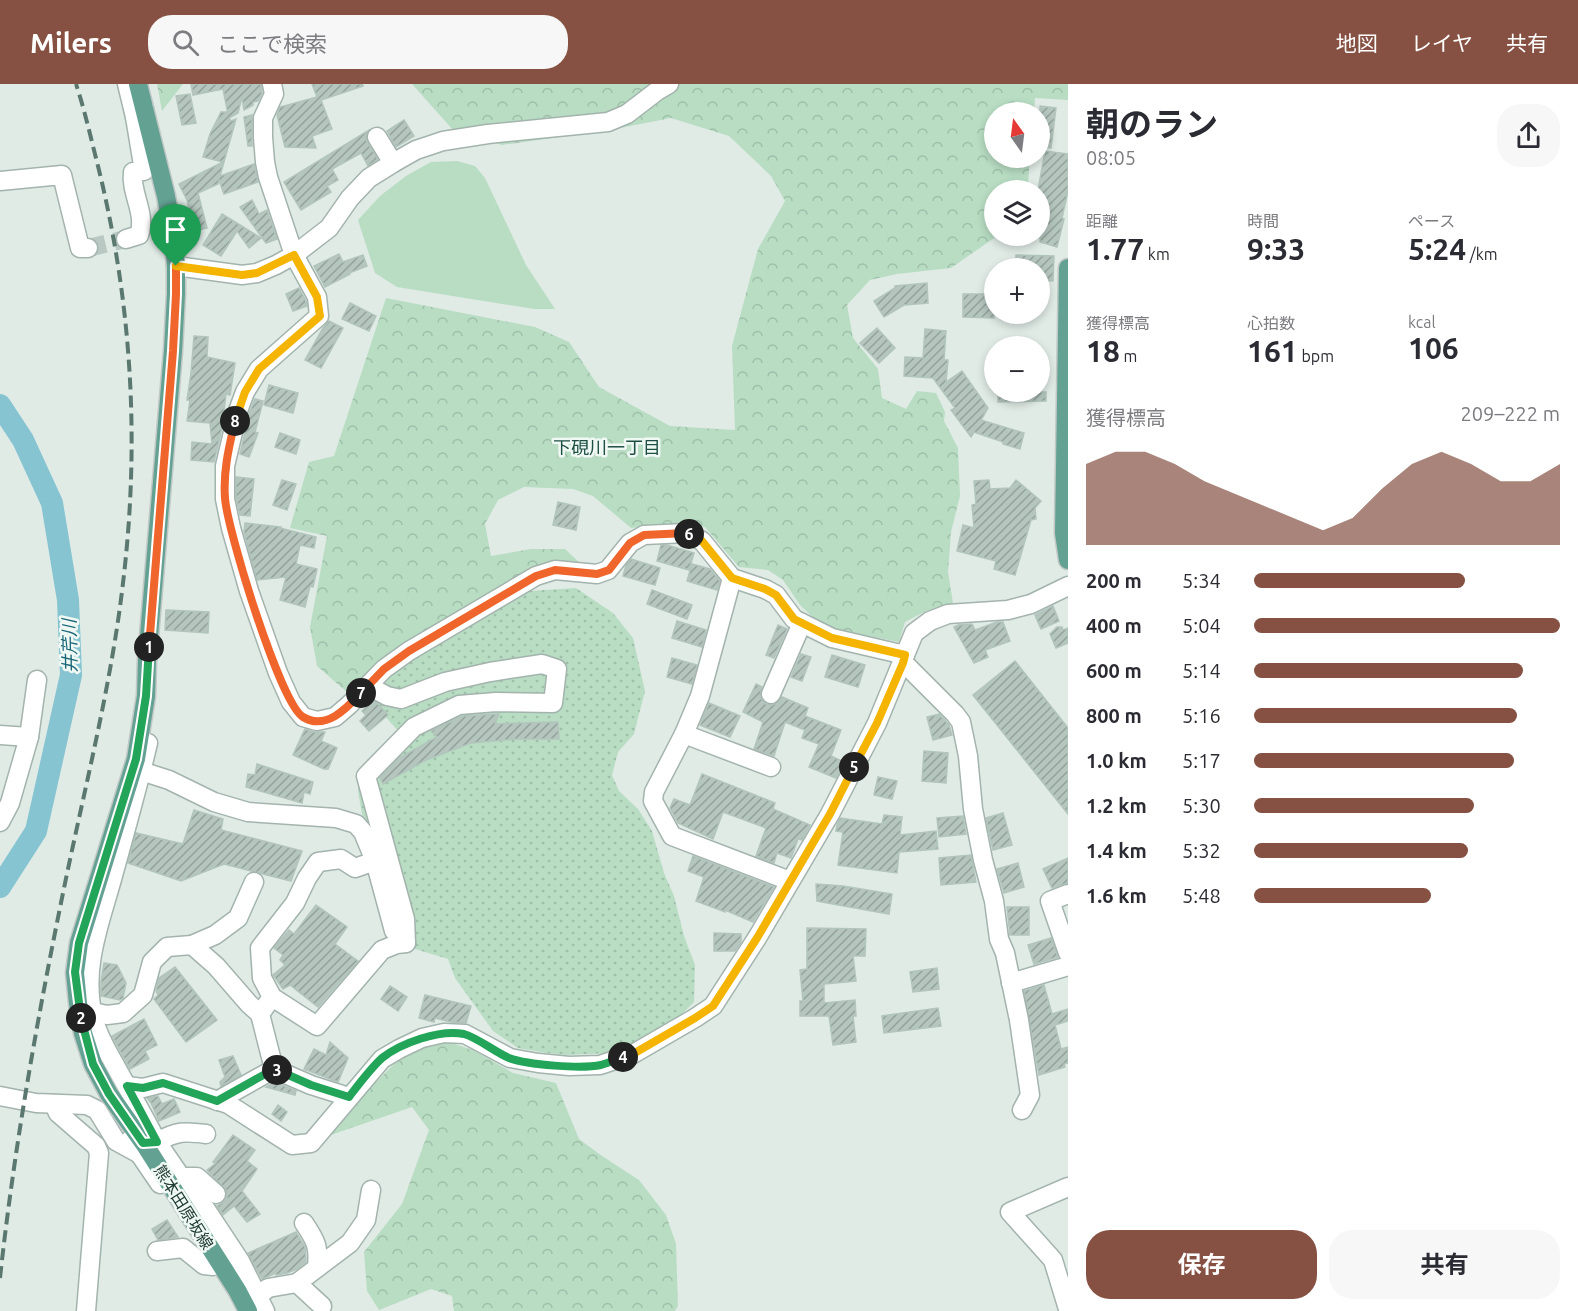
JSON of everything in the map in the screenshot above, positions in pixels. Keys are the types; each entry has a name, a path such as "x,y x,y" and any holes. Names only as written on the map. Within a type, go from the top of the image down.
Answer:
{"main road":[{"name":"熊本田原坂線","path":"138,84 139,112 166,196 174,240 176,294 173,351 144,706 136,759 79,943 75,972 82,1025 93,1064 109,1094 144,1144 237,1290 256,1306"},
{"path":"1068,268 1064,533 1068,560"}],"street":[{"path":"126,239 139,234 142,227 132,181 133,172 144,171 139,112 127,84"},
{"path":"272,84 274,94 263,118 262,137 268,177 294,255 317,297 320,316 259,369 245,392 238,411 225,466 225,499 249,591 278,673 291,702 303,717 317,721 335,717 384,669 409,651 536,576 555,570 597,574 609,570 630,543 644,535 686,533 702,541 732,578 776,595 794,619 832,638 904,659 961,722 968,756 973,809 994,901 999,939 1005,953 1023,1039 1030,1095 1022,1110"},
{"path":"176,266 242,275 257,273 294,255 329,228 350,198 369,178 416,150 443,141 488,134 608,122 627,114 669,84"},
{"path":"377,137 393,163"},
{"path":"0,181 62,175 80,248 88,248"},
{"path":"732,578 700,696 684,734 654,792 653,801 672,836 790,881"},
{"path":"127,1086 143,1088 163,1083 228,1104 291,1145 311,1143 382,1059 399,1048 422,1038 444,1033 465,1034 510,1058 538,1064 600,1065 633,1054 713,1006 757,938 830,814 877,723 915,633 930,621 948,614 1008,610 1031,604 1068,586"},
{"path":"771,694 802,623"},
{"path":"369,686 387,696 401,699 445,682 490,672 542,664 557,669 552,703 496,702 459,705 414,727 366,776 405,919 406,943"},
{"path":"0,822 10,803 29,737 37,680"},
{"path":"684,734 771,767"},
{"path":"0,735 29,737"},
{"path":"148,743 106,904 93,944 90,997 94,1022 127,1086 144,1144 240,1311"},
{"path":"141,771 168,780 214,802 248,812 336,818 356,824 363,832 375,861 394,931 406,943"},
{"path":"375,861 355,868 341,859 318,862 295,903 260,948 262,978 272,997 317,1026 382,950 406,943"},
{"path":"93,1012 107,1015 123,1013 143,995 153,962 167,947 192,945 214,935 238,918 254,882"},
{"path":"1068,894 1050,901 1068,953"},
{"path":"192,945 216,966 260,1014 274,1069"},
{"path":"1011,983 1068,966"},
{"path":"260,1014 272,997"},
{"path":"274,1069 311,1085 349,1097"},
{"path":"217,1101 274,1069"},
{"path":"0,1096 54,1104 87,1105 97,1110 116,1141 144,1144 185,1131 206,1134"},
{"path":"54,1104 58,1113 96,1146 99,1153 86,1311"},
{"path":"144,1144 182,1177 205,1208 240,1261 256,1306"},
{"path":"182,1177 197,1177 216,1194"},
{"path":"1068,1187 1010,1212 1053,1260 1068,1309"},
{"path":"256,1306 268,1288 297,1283 350,1243 366,1220 371,1190"},
{"path":"304,1222 315,1239 318,1252 317,1269"},
{"path":"157,1251 183,1248 204,1265 213,1266"},
{"path":"297,1283 322,1306"}],"green space":[{"path":"157,84 183,84 162,111"},
{"path":"412,84 1068,84 1068,100 1035,98 1035,102 984,102 984,168 1029,168 1028,180 984,180 984,245 951,268 897,274 870,280 847,305 853,338 878,369 882,398 906,409 917,391 936,393 945,412 944,421 958,448 960,496 951,532 948,572 953,603 926,611 905,622 899,642 823,627 800,605 783,580 768,570 739,567 705,527 680,523 631,528 593,496 573,489 524,487 498,500 485,524 491,556 531,549 565,549 582,565 559,566 348,693 317,666 310,627 327,536 290,528 309,462 334,456 386,298 535,327 569,342 599,387 670,426 735,430 732,346 758,249 785,201 771,176 729,136 671,118 615,129 502,145 454,131"},
{"path":"457,161 475,166 485,178 526,265 555,309 534,309 397,287 375,273 358,220 380,196 406,176 431,162"},
{"path":"576,588 613,613 633,638 645,691 634,734 618,752 612,775 619,791 638,809 652,831 695,965 694,1002 676,1020 611,1053 566,1055 518,1048 493,1031 455,978 448,959 412,948 366,837 358,791 359,772 399,732 369,698 398,668 529,591"},
{"path":"448,1042 473,1050 513,1073 556,1083 579,1139 639,1180 666,1215 676,1244 678,1306 675,1311 454,1311 452,1296 431,1289 379,1310 367,1291 364,1252 402,1204 429,1130 412,1107 325,1137 394,1064 420,1047"}],"building":[{"path":"191,84 261,84 262,93 258,101 253,102 253,105 244,110 242,97 238,113 229,118 231,121 236,119 220,176 254,164 258,182 224,194 219,180 218,184 198,193 207,228 194,231 187,200 179,184 223,162 203,157 210,134 221,112 228,114 223,89 193,95"},
{"path":"312,84 362,84 363,86 321,100 332,129 312,136 316,148 285,147 277,115 280,107 317,97"},
{"path":"190,94 196,123 182,125 176,96"},
{"path":"1050,107 1056,108 1050,148"},
{"path":"252,115 252,146 248,146 244,117"},
{"path":"404,120 414,136 396,147 387,131"},
{"path":"369,130 366,137 367,142 378,159 368,166 361,153 332,169 338,180 327,186 331,192 301,210 284,182"},
{"path":"1050,152 1068,154 1068,191 1057,247 1050,245 1050,180 1040,180 1042,168 1050,168"},
{"path":"252,200 259,214 267,210 277,239 266,243 240,207"},
{"path":"222,214 261,238 249,248 237,231 221,256 203,245"},
{"path":"339,254 343,262 363,255 367,266 325,287 314,266"},
{"path":"1016,255 1054,256 1053,281 1050,281 1050,258 1016,258"},
{"path":"927,283 928,303 904,305 884,317 874,301 895,286"},
{"path":"299,288 307,306 293,311 286,294"},
{"path":"963,294 984,294 984,318 963,317"},
{"path":"350,303 376,316 369,331 342,319"},
{"path":"329,321 343,328 321,368 305,360"},
{"path":"877,328 895,348 879,363 860,343"},
{"path":"925,329 946,331 944,360 948,360 946,382 962,371 988,408 981,420 1024,433 1020,449 974,432 971,437 951,410 955,408 933,378 904,376 905,357 923,358"},
{"path":"194,336 208,337 207,357 235,363 230,395 226,394 222,428 214,462 191,460 192,442 212,444 210,423 187,421"},
{"path":"269,385 298,393 293,413 264,405"},
{"path":"255,399 263,401 255,432 258,433 249,457 240,454 249,414"},
{"path":"280,433 300,440 296,454 275,447"},
{"path":"236,477 254,479 250,516 240,515 236,498"},
{"path":"282,480 296,484 287,510 273,505"},
{"path":"989,480 990,489 1010,488 1016,480 1041,501 1035,508 1036,519 1031,520 1015,575 994,569 996,561 957,551 963,525 974,528 972,505 976,504 974,481"},
{"path":"558,502 580,507 576,530 553,525"},
{"path":"245,523 281,527 316,537 314,548 300,545 296,564 317,569 305,607 280,600 286,577 257,580 244,532"},
{"path":"661,545 694,553 689,570 657,561"},
{"path":"631,559 660,568 655,585 623,576 626,565"},
{"path":"692,564 710,569 720,581 717,590 687,581"},
{"path":"652,590 692,605 687,619 647,604"},
{"path":"1053,606 1059,621 1041,629 1035,615"},
{"path":"166,610 209,612 208,633 165,630"},
{"path":"677,621 706,630 702,647 672,638"},
{"path":"1003,622 1010,641 985,650 988,657 974,663 954,627 972,624 975,630"},
{"path":"778,625 787,629 774,658 766,655"},
{"path":"1057,627 1062,627 1063,630 1068,628 1068,643 1056,648 1050,634"},
{"path":"801,654 811,657 802,681 791,677"},
{"path":"832,655 865,665 858,687 825,677"},
{"path":"672,658 697,665 692,684 667,677"},
{"path":"1015,661 1068,728 1068,814 973,695"},
{"path":"756,684 762,687 760,696 766,704 777,703 782,697 808,708 805,716 841,730 831,756 844,762 836,778 809,767 819,744 802,738 805,730 785,722 774,756 754,749 763,722 743,712"},
{"path":"373,701 388,715 369,731 360,721 366,715 362,711"},
{"path":"709,703 740,716 730,737 700,725"},
{"path":"499,714 495,724 558,722 559,739 515,739 471,743 426,760 383,784 380,778 399,758 437,737 431,731 463,716"},
{"path":"939,714 949,725 952,735 933,740 927,717"},
{"path":"305,729 325,732 321,741 337,748 328,769 293,755"},
{"path":"924,751 948,753 946,783 922,781"},
{"path":"257,764 313,782 310,794 304,792 302,803 246,787 248,774 255,775"},
{"path":"702,774 775,803 773,809 810,825 802,840 798,839 791,858 777,853 774,863 756,856 766,828 723,812 713,839 678,823 670,808 674,799 690,805"},
{"path":"878,777 897,781 892,799 874,795"},
{"path":"194,810 223,819 221,830 302,851 291,881 224,864 181,881 128,863 136,833 183,844"},
{"path":"1003,813 1012,845 993,850 986,818"},
{"path":"884,815 902,817 900,835 936,831 938,849 899,852 897,873 838,865 843,832 836,831 840,818 882,824"},
{"path":"963,816 966,834 939,837 937,818"},
{"path":"971,855 976,882 941,885 939,858"},
{"path":"693,856 774,887 753,922 696,901 704,877 688,871"},
{"path":"1068,858 1068,883 1052,888 1043,869"},
{"path":"1018,863 1024,887 1004,893 997,869"},
{"path":"816,884 892,894 889,914 817,901"},
{"path":"316,905 347,927 335,944 358,961 318,1007 290,985 283,989 273,975 285,965 280,960 283,955 274,948 289,930 294,934"},
{"path":"1007,907 1029,907 1029,935 1010,935"},
{"path":"807,928 866,929 865,956 853,956 856,981 824,984 824,1003 855,1000 856,1016 853,1016 856,1042 833,1045 829,1016 800,1016 800,1001 803,1001 800,970 807,969"},
{"path":"714,933 741,934 741,942 735,951 714,951"},
{"path":"1051,938 1058,957 1034,964 1028,945"},
{"path":"104,963 117,965 126,983 123,998 120,1000 101,996"},
{"path":"175,967 217,1020 186,1042 154,999 158,995 156,991 159,978"},
{"path":"937,968 939,989 913,992 910,972"},
{"path":"1044,985 1052,1014 1068,1009 1068,1021 1055,1025 1061,1049 1068,1047 1068,1063 1064,1064 1065,1067 1039,1075 1024,991"},
{"path":"390,986 407,997 398,1011 381,999"},
{"path":"425,995 471,1006 466,1023 435,1018 434,1022 419,1018"},
{"path":"938,1008 941,1026 884,1033 882,1016"},
{"path":"144,1019 157,1045 145,1051 149,1059 130,1069 112,1036"},
{"path":"330,1042 348,1058 338,1082 304,1069 314,1049 326,1055"},
{"path":"233,1056 241,1075 221,1086 220,1082 225,1077 219,1060"},
{"path":"275,1082 296,1091 295,1095 266,1087"},
{"path":"158,1096 162,1104 174,1099 180,1112 159,1121 147,1098"},
{"path":"278,1105 287,1112 281,1121 272,1114"},
{"path":"233,1135 255,1150 247,1161 257,1169 242,1191 260,1214 247,1222 234,1206 223,1215 217,1206 227,1198 226,1190 207,1170 216,1163 213,1162"},
{"path":"167,1220 178,1237 158,1240 152,1229"},
{"path":"296,1232 305,1247 306,1262 287,1273 276,1275 276,1273 262,1279 248,1253"}],"waterway":[{"name":"井芹川","path":"0,405 23,440 52,503 68,600 71,675 36,831 0,887"}],"tunnel":[{"path":"88,248 126,239"}],"railway":[{"path":"0,1278 12,1181 35,1037 112,661 128,530 132,425 125,321 110,218 76,84"}],"district":[{"name":"下硯川一丁目","path":"607,447"}],"route":[{"path":"294,255 317,297 320,316 259,369 245,392 238,411 225,466 225,499 249,591 278,673 291,702 303,717 317,721 335,717 350,705 384,669 409,651 536,576 555,570 597,574 609,570 630,543 644,535 656,533 686,533 702,541 732,578 776,595 794,619 832,638 905,655 877,723 830,814 757,938 713,1006 633,1054 600,1065 538,1064 510,1058 465,1034 444,1033 422,1038 399,1048 382,1059 349,1097 311,1085 274,1069 217,1101 163,1083 143,1088 127,1086 157,1142 142,1142 109,1094 93,1064 78,1003 75,972 79,943 136,759 146,696 147,660 173,351 176,266 242,275 257,273 294,255"}]}
